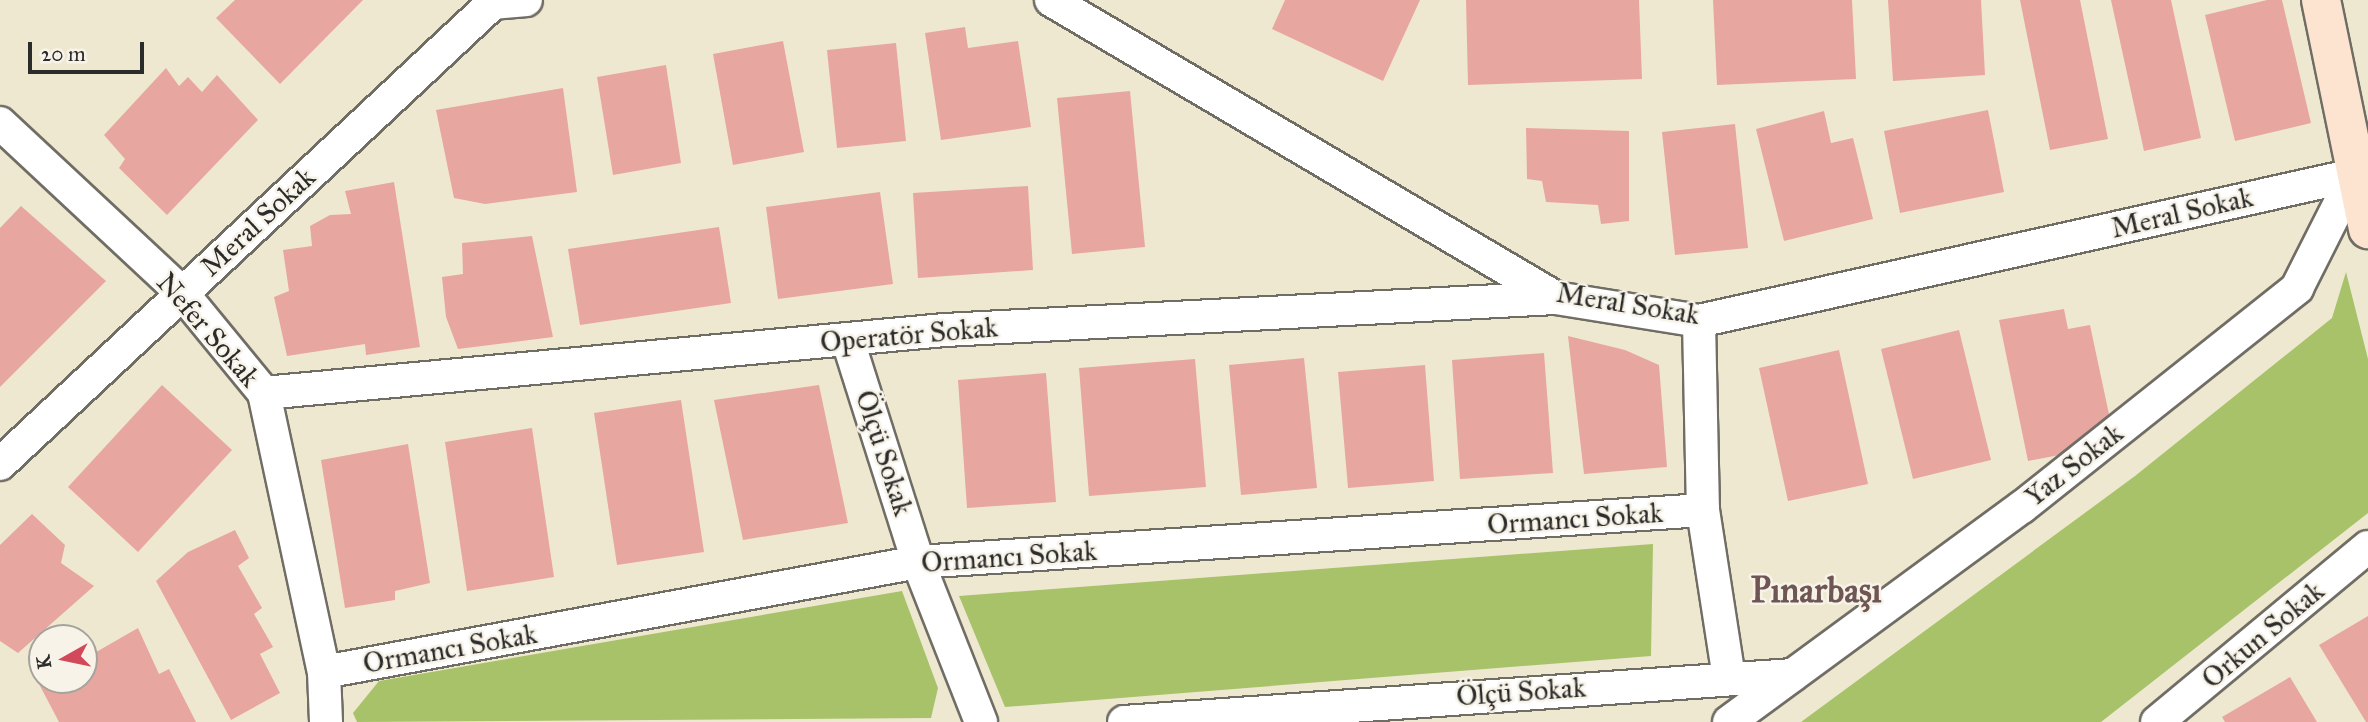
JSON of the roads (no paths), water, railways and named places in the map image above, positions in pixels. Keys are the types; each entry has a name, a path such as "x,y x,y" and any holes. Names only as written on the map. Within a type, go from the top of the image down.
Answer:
{"main road":[{"path":"2321,0 2361,169 2368,229"}],"street":[{"name":"Meral Sokak","path":"0,464 493,2 526,0"},
{"name":"Meral Sokak","path":"1051,0 1556,298 1699,321 2361,169"},
{"name":"Nefer Sokak","path":"0,123 182,293 264,393 324,671 326,722"},
{"name":"Yaz Sokak","path":"1729,722 2021,508 2297,288 2361,169"},
{"name":"Operatör Sokak","path":"264,393 946,330 1556,298"},
{"path":"1699,321 1703,510 1729,677"},
{"name":"Ölçü Sokak","path":"848,341 918,562 981,722"},
{"name":"Ormancı Sokak","path":"324,671 918,562 1703,510"},
{"name":"Orkun Sokak","path":"2157,722 2368,547"},
{"name":"Ölçü Sokak","path":"1124,722 1729,677 1792,676"}],"district":[{"name":"Pınarbaşı","path":"1816,591"}]}
